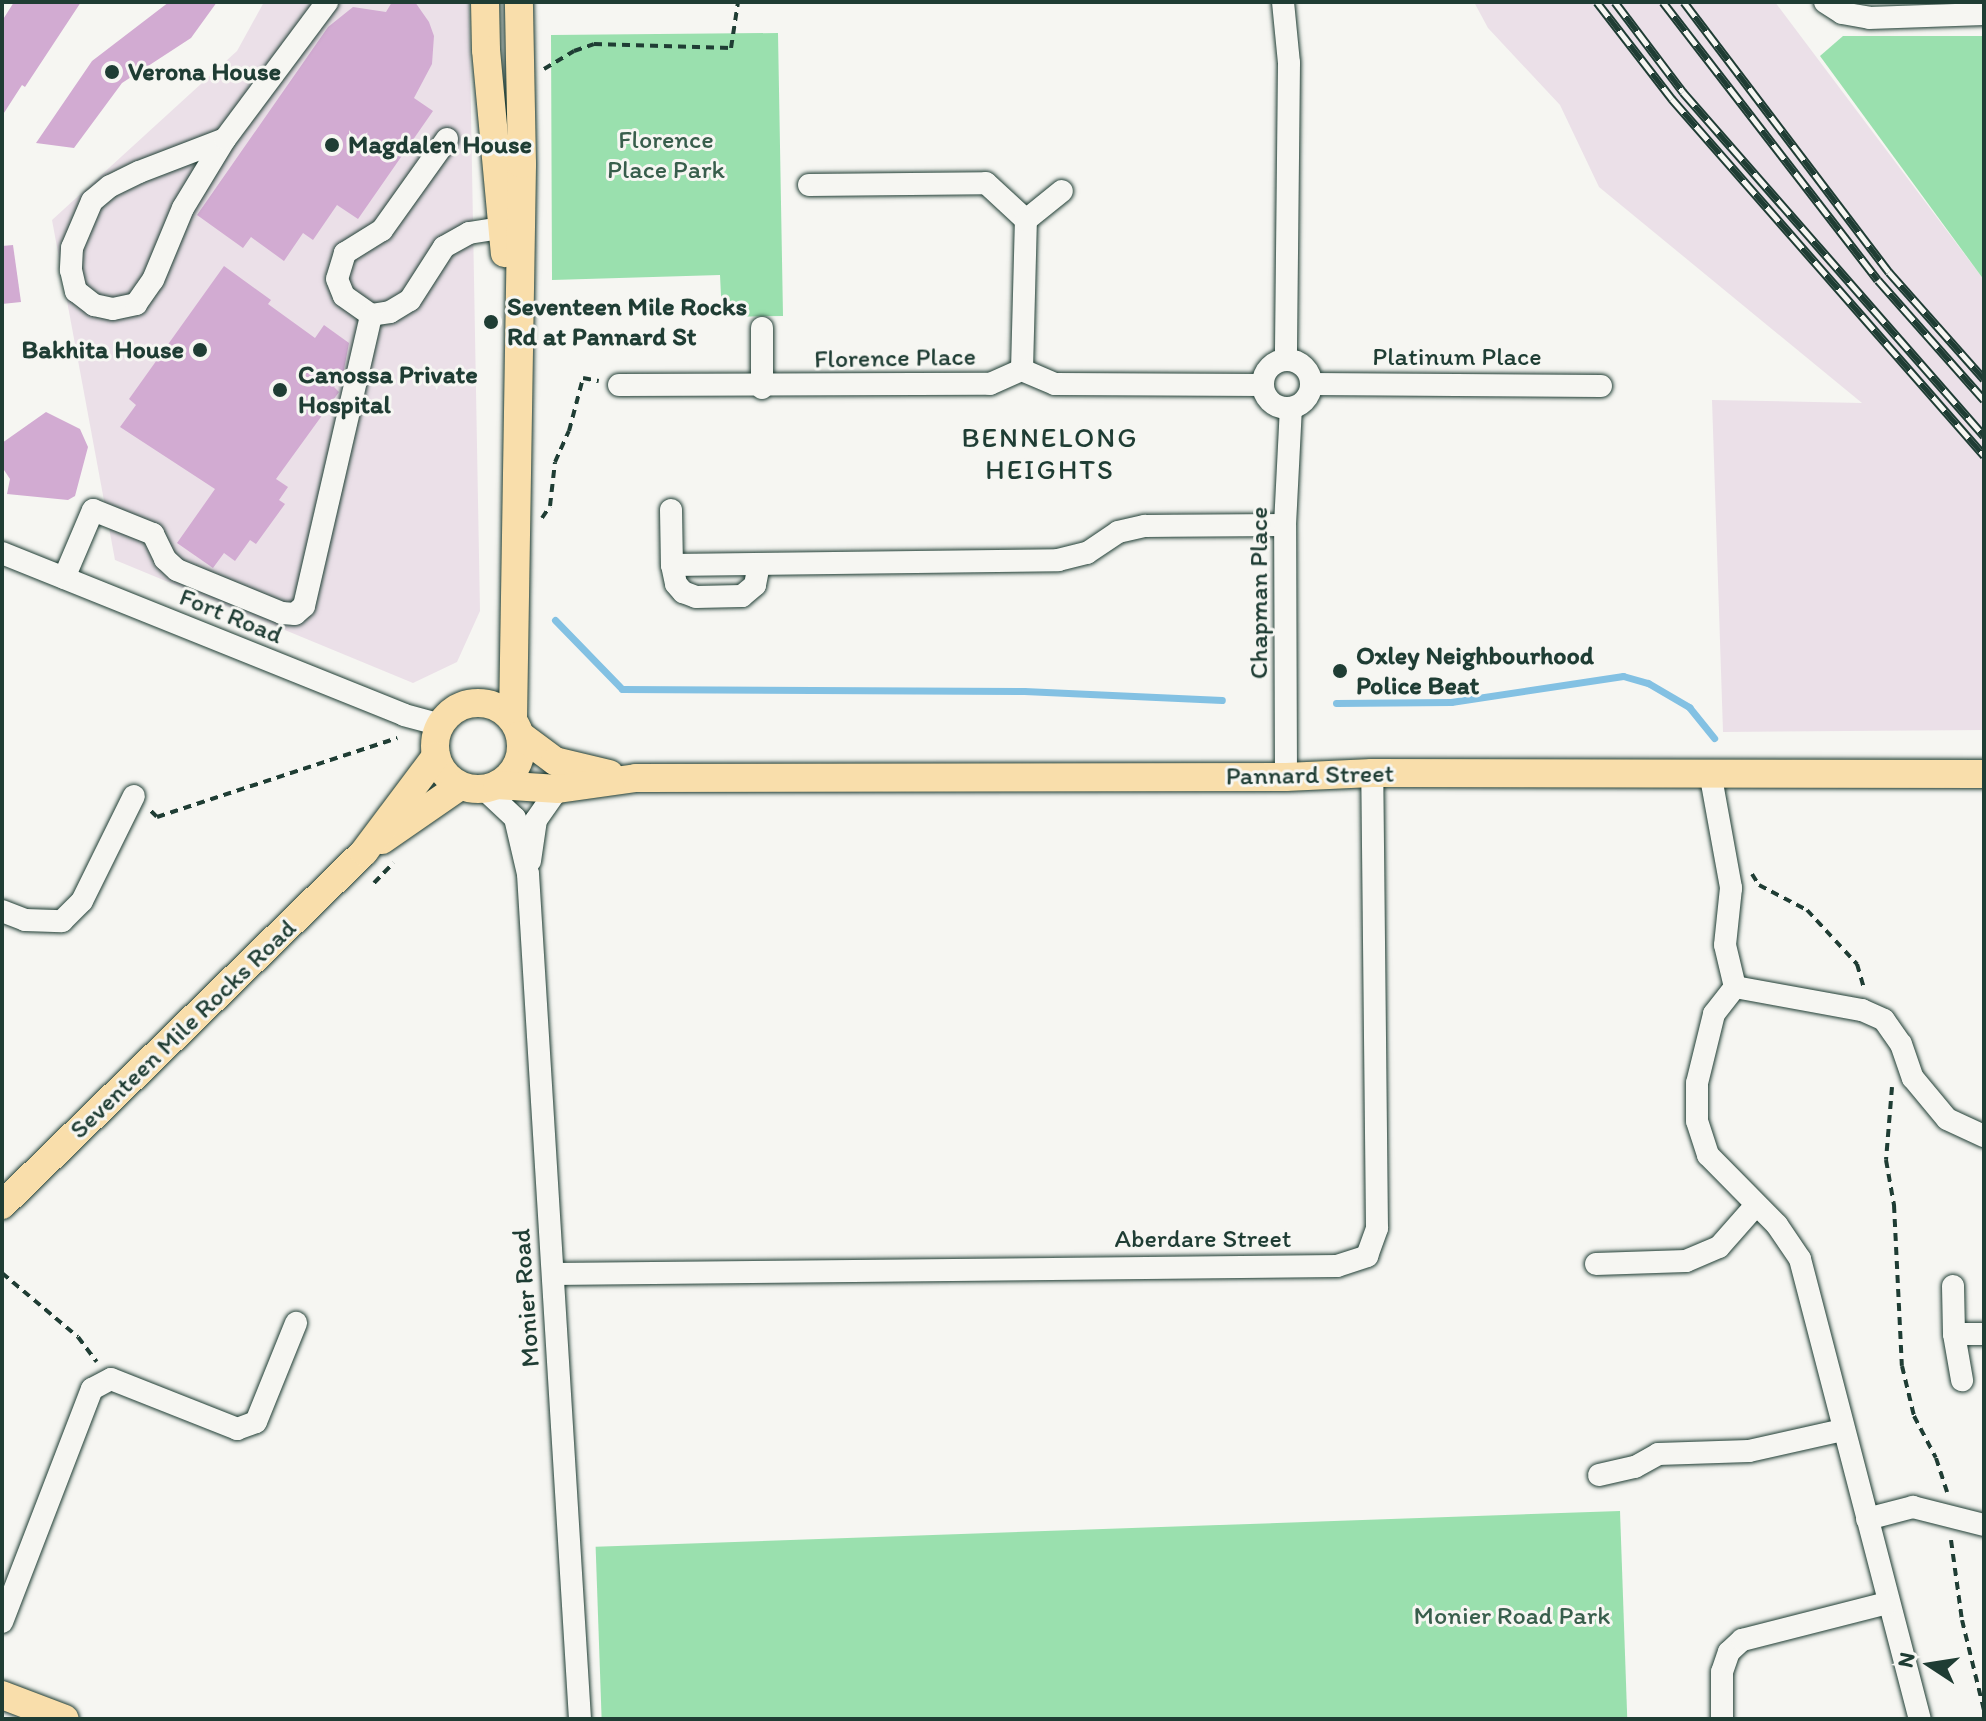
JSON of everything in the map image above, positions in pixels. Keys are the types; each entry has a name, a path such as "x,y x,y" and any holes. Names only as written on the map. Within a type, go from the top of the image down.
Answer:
{"main road":[{"path":"485,2 501,228 516,333"},
{"path":"516,728 495,706 484,703 464,705 441,725 435,745 442,770 480,787 511,775 519,760 516,728 516,333 522,164 519,2"},
{"path":"484,703 516,624"},
{"name":"Pannard Street","path":"516,728 555,761 636,778"},
{"name":"Seventeen Mile Rocks Road","path":"2,1205 364,852 436,756"},
{"name":"Pannard Street","path":"480,787 558,789 636,778 1286,777 1372,773 1984,774"},
{"name":"Seventeen Mile Rocks Road","path":"364,852 480,787"},
{"path":"2,1695 65,1719"}],"street":[{"path":"225,139 139,172 110,186 92,201 72,248 71,270 76,291 94,305 113,309 136,304 153,280 183,208 225,139 327,2"},
{"path":"1283,2 1289,63 1286,359"},
{"path":"1834,8 1869,18 1984,14"},
{"path":"447,139 382,230 356,245 340,265 337,279 344,296 371,315 390,312 410,300 444,247 469,233 501,228"},
{"path":"809,185 986,183 1026,220 1022,370 1055,384 1262,385"},
{"path":"1026,220 1062,191"},
{"path":"64,578 93,510 153,534 165,559 177,570 282,613 295,614 304,606 371,315"},
{"path":"762,328 762,388"},
{"path":"1286,359 1304,367 1311,384 1308,397 1291,408 1275,406 1268,400 1262,385 1266,370 1286,359"},
{"name":"Florence Place","path":"619,385 762,388 990,384 1022,370"},
{"name":"Platinum Place","path":"1311,384 1601,386"},
{"name":"Chapman Place","path":"1286,777 1285,525 1291,408"},
{"path":"671,510 672,565 676,584 683,592 711,597 742,596 755,585 759,564"},
{"path":"672,565 1058,560 1087,553 1118,532 1145,526 1285,525"},
{"name":"Fort Road","path":"2,553 404,715 441,725"},
{"path":"1710,772 1731,888 1725,945 1735,987"},
{"name":"Aberdare Street","path":"553,1274 1337,1266 1367,1256 1377,1228 1372,773"},
{"name":"Monier Road","path":"480,787 515,818 528,874 580,1719"},
{"name":"Monier Road","path":"528,874 536,820 558,789"},
{"path":"2,911 25,920 62,921 82,901 134,796"},
{"path":"1735,987 1862,1010 1884,1020 1901,1044 1913,1078 1947,1119 1984,1136"},
{"path":"1735,987 1714,1014 1697,1083 1697,1121 1708,1155 1777,1225 1800,1259 1887,1603 1920,1719"},
{"path":"1596,1264 1686,1261 1719,1247 1756,1205"},
{"path":"1953,1286 1954,1334 1962,1380"},
{"path":"2,1622 92,1389 111,1379 237,1429 256,1422 296,1323"},
{"path":"1954,1334 1984,1334"},
{"path":"1599,1475 1635,1467 1658,1454 1749,1451 1843,1430"},
{"path":"1867,1519 1913,1507 1984,1525"},
{"path":"1722,1719 1722,1672 1729,1652 1742,1640 1887,1603"}],"path":[{"path":"542,71 574,51 594,44 731,48 738,2"},
{"path":"539,523 550,506 555,462 569,431 583,378 619,385"},
{"path":"134,796 157,817 397,738"},
{"path":"1751,873 1759,885 1807,910 1857,964 1865,981 1862,1010"},
{"path":"1890,1073 1892,1087 1886,1160 1894,1205 1902,1366 1914,1416 1946,1484 1952,1517 1951,1556 1957,1594 1984,1710"},
{"path":"2,1273 78,1337 111,1379"}],"shaded area":[{"name":"Canossa Private Hospital","path":"264,2 469,2 480,611 457,662 413,683 115,560 52,220 237,51"},
{"path":"1474,2 1775,2 1984,280 1984,730 1723,732 1712,400 1862,403 1599,187 1560,105 1488,28"}],"green space":[{"name":"Florence Place Park","path":"778,33 783,316 722,317 720,275 552,280 551,35"},
{"path":"1843,36 1984,36 1984,280 1820,56"},
{"name":"Monier Road Park","path":"1620,1511 1627,1719 602,1719 596,1547"}],"building":[{"path":"14,2 81,2 2,116 2,21"},
{"name":"Verona House","path":"169,2 217,2 191,38 122,83 74,148 36,143 92,61"},
{"name":"Magdalen House","path":"392,2 415,2 429,22 434,36 432,64 414,98 433,111 358,219 337,205 313,240 303,233 284,261 251,237 243,248 197,215 328,27 353,7 386,12"},
{"path":"13,245 21,302 2,304 2,246"},
{"path":"224,266 271,300 268,304 315,338 324,325 349,343 343,375 334,387 339,392 276,479 288,487 279,500 285,504 256,544 250,540 235,561 224,553 213,568 177,543 215,489 120,427 136,405 129,399"},
{"path":"46,412 80,429 88,447 75,496 68,500 7,494 10,479 2,467 2,443"}],"waterway":[{"path":"555,620 622,689 1024,691 1222,700"},
{"path":"1336,703 1451,702 1623,676 1648,683 1689,707 1714,738"}],"railway":[{"path":"1597,2 1672,99 1984,456"},
{"path":"1615,2 1683,92 1984,436"},
{"path":"1663,2 1878,280 1984,400"},
{"path":"1684,2 1889,272 1984,379"}],"place":[{"name":"Verona House","path":"112,72"},
{"name":"Magdalen House","path":"332,145"},
{"name":"Seventeen Mile Rocks Rd at Pannard St","path":"491,322"},
{"name":"Bakhita House","path":"200,350"},
{"name":"Canossa Private Hospital","path":"280,390"},
{"name":"Oxley Neighbourhood Police Beat","path":"1340,671"}],"district":[{"name":"BENNELONG HEIGHTS","path":"1050,453"}]}
